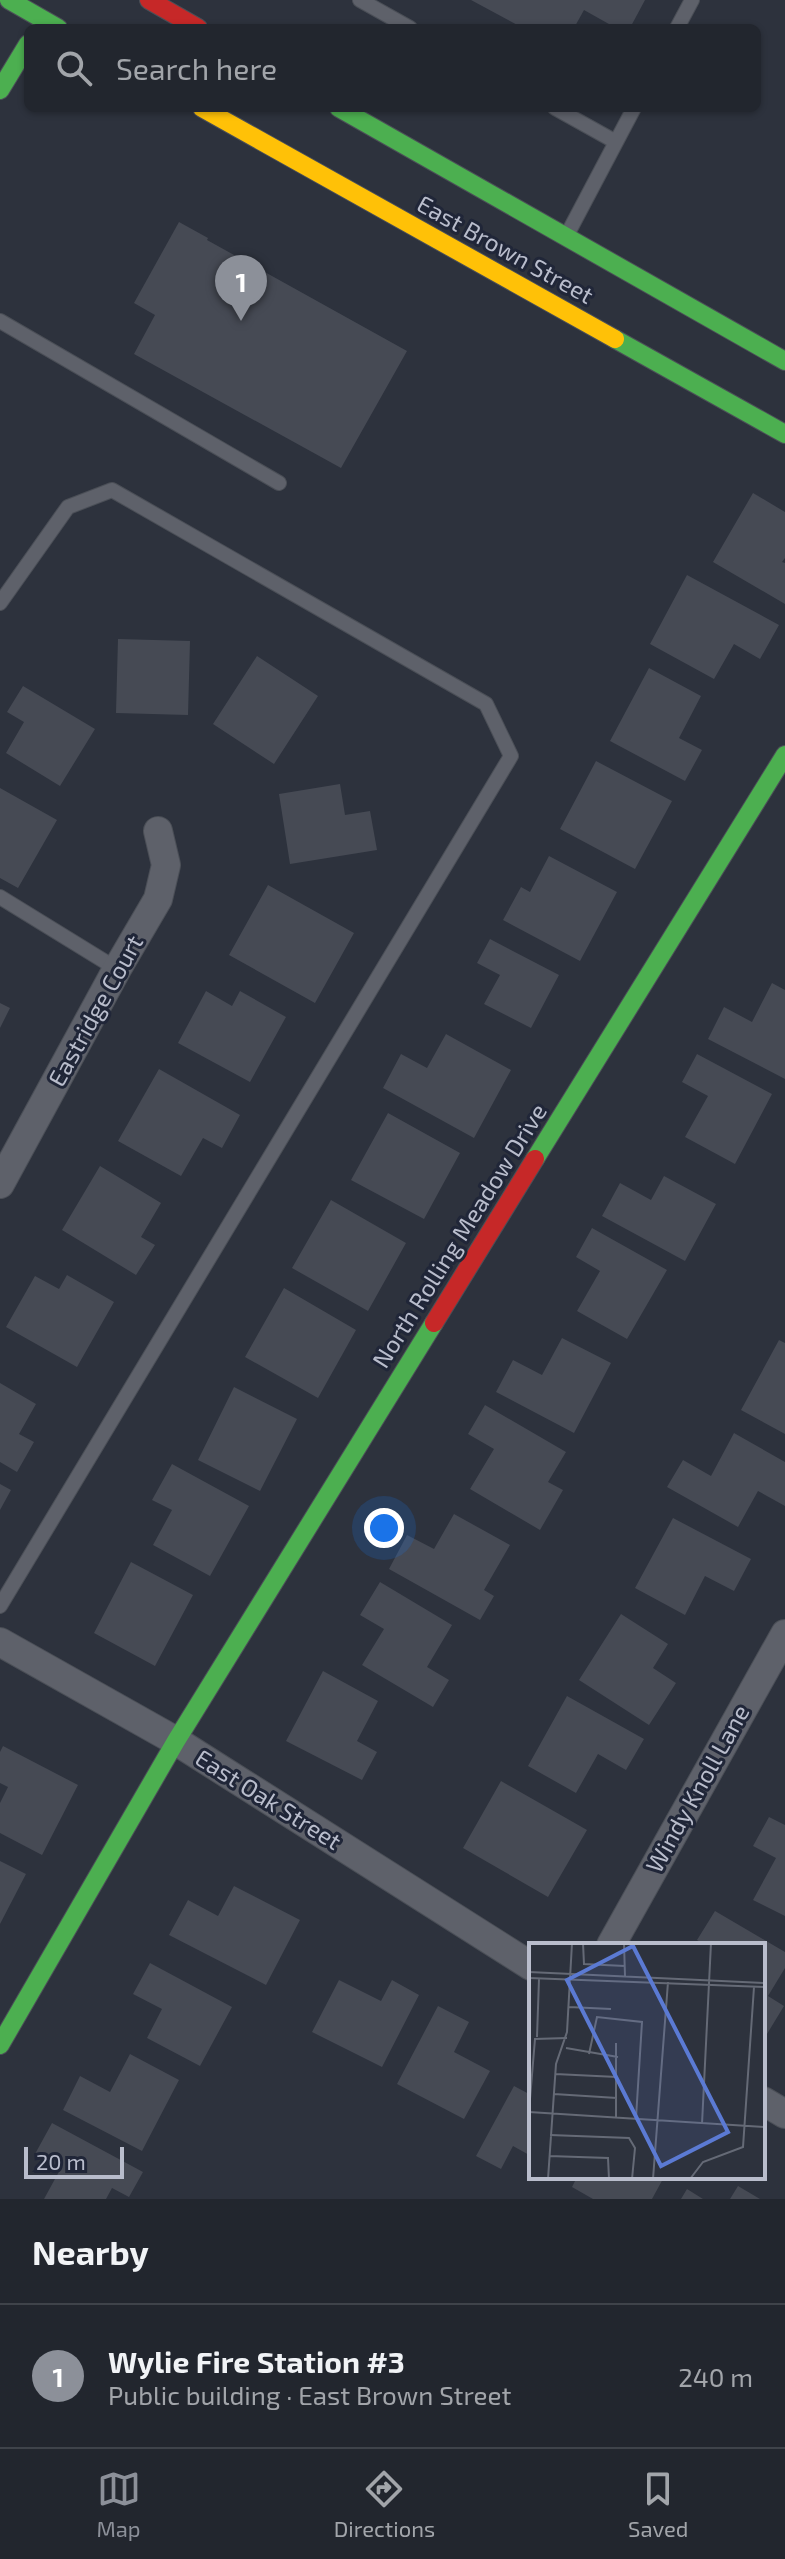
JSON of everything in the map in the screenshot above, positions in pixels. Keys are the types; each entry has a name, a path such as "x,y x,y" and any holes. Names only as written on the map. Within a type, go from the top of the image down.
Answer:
{"street":[{"path":"9,0 45,24"},
{"path":"46,24 53,0"},
{"path":"149,0 191,24"},
{"path":"0,90 24,51"},
{"name":"East Brown Street","path":"209,112 785,434"},
{"name":"East Brown Street","path":"346,112 785,361"},
{"name":"North Rolling Meadow Drive","path":"0,2045 176,1741 785,755"},
{"name":"Eastridge Court","path":"0,1184 8,1154 158,899 166,865 158,831"},
{"name":"Windy Knoll Lane","path":"612,1943 785,1634"},
{"name":"East Oak Street","path":"0,1642 176,1741 529,1965"},
{"path":"765,2102 785,2114"}],"lane":[{"path":"360,0 403,24"},
{"path":"679,24 692,0"},
{"path":"562,112 616,142"},
{"path":"566,237 632,112"},
{"path":"0,321 279,483"},
{"path":"0,603 68,507 112,490 486,704 511,756 0,1606"},
{"path":"0,897 117,969"}],"building":[{"path":"471,0 645,0 632,24 609,24 584,10 576,24 516,24"},
{"path":"179,222 407,351 341,468 134,354 155,315 134,303"},
{"path":"753,493 785,512 785,558 782,562 785,563 785,604 713,562"},
{"path":"687,575 779,625 760,659 734,644 714,679 650,644"},
{"path":"118,639 190,641 188,715 116,713"},
{"path":"257,656 318,696 274,764 213,724"},
{"path":"649,668 701,696 679,738 702,750 685,781 610,741"},
{"path":"23,686 95,729 60,786 6,753 24,722 7,712"},
{"path":"596,761 672,801 635,869 560,829"},
{"path":"340,784 345,815 370,811 377,850 290,864 279,794"},
{"path":"0,788 57,820 18,888 0,878"},
{"path":"549,856 617,892 580,961 503,920 521,887 530,892"},
{"path":"268,885 354,933 315,1003 229,955"},
{"path":"490,939 559,975 531,1028 484,1004 500,975 477,963"},
{"path":"772,983 785,990 785,1079 708,1039 724,1007 752,1022"},
{"path":"206,991 232,1006 240,991 286,1017 250,1082 178,1043"},
{"path":"0,1003 10,1008 0,1028"},
{"path":"446,1034 511,1070 474,1138 383,1088 401,1054 427,1068"},
{"path":"697,1054 772,1094 735,1164 685,1137 708,1096 682,1082"},
{"path":"159,1069 240,1115 222,1148 203,1138 181,1176 118,1141"},
{"path":"388,1113 460,1153 424,1219 351,1180"},
{"path":"100,1166 161,1203 141,1237 155,1245 136,1275 62,1230"},
{"path":"664,1176 716,1204 685,1261 602,1216 620,1183 651,1200"},
{"path":"331,1200 406,1243 368,1311 292,1268"},
{"path":"592,1228 667,1270 627,1339 577,1311 600,1271 576,1257"},
{"path":"67,1275 114,1302 77,1367 6,1327 35,1276 59,1289"},
{"path":"284,1288 356,1330 318,1398 245,1357"},
{"path":"562,1338 611,1363 574,1433 496,1392 513,1360 542,1375"},
{"path":"779,1340 785,1343 785,1434 741,1410"},
{"path":"0,1383 36,1404 19,1434 34,1442 17,1472 0,1462"},
{"path":"234,1387 297,1419 260,1491 198,1460"},
{"path":"485,1405 566,1452 548,1482 563,1490 540,1530 470,1489 494,1449 468,1434"},
{"path":"734,1433 785,1462 785,1506 758,1491 738,1527 667,1487 683,1460 711,1476"},
{"path":"172,1464 249,1506 210,1576 153,1545 172,1510 152,1500"},
{"path":"0,1484 11,1490 0,1510"},
{"path":"454,1514 510,1545 484,1590 494,1596 480,1620 389,1569 407,1535 434,1549"},
{"path":"673,1518 751,1559 734,1591 705,1576 685,1615 635,1588"},
{"path":"131,1562 193,1595 155,1666 94,1633"},
{"path":"380,1582 452,1625 427,1667 449,1680 433,1707 362,1665 384,1629 360,1615"},
{"path":"621,1614 668,1644 653,1668 676,1683 649,1725 579,1680"},
{"path":"323,1671 378,1701 357,1741 377,1752 362,1780 286,1741"},
{"path":"567,1696 644,1739 626,1770 598,1754 576,1793 528,1766"},
{"path":"3,1746 78,1785 42,1855 0,1833 0,1803 8,1787 0,1783 0,1752"},
{"path":"501,1781 587,1830 548,1897 463,1848"},
{"path":"769,1817 785,1825 785,1916 753,1900 776,1858 753,1846"},
{"path":"0,1861 26,1874 0,1924"},
{"path":"234,1886 300,1920 266,1985 169,1935 188,1900 218,1916"},
{"path":"715,1911 785,1952 785,1968 768,1996 784,2006 767,2034 765,1943 702,1943 697,1940"},
{"path":"150,1963 232,2007 200,2066 147,2038 162,2009 133,1994"},
{"path":"339,1980 381,2001 392,1980 419,1995 382,2067 312,2032"},
{"path":"438,2006 469,2022 454,2052 490,2071 464,2119 397,2084"},
{"path":"130,2054 179,2080 142,2151 63,2110 80,2076 110,2092"},
{"path":"514,2086 529,2094 529,2155 513,2146 501,2169 476,2156"},
{"path":"52,2123 143,2172 129,2197 112,2188 106,2199 44,2199 61,2168 35,2154"},
{"path":"576,2179 663,2179 652,2199 593,2199 572,2187"},
{"path":"738,2186 760,2199 730,2199"},
{"path":"687,2189 703,2199 681,2199"}],"traffic: fast":[{"path":"9,0 51,24"},
{"path":"0,90 24,51"},
{"path":"346,112 785,361"},
{"path":"615,339 785,434"},
{"path":"535,1159 785,755"},
{"path":"0,2045 176,1741 434,1323"}],"traffic: slow":[{"path":"209,112 615,339"}],"traffic: jam":[{"path":"149,0 191,24"},
{"path":"434,1323 535,1159"}],"place":[{"name":"Wylie Fire Station #3","path":"241,321"}]}
